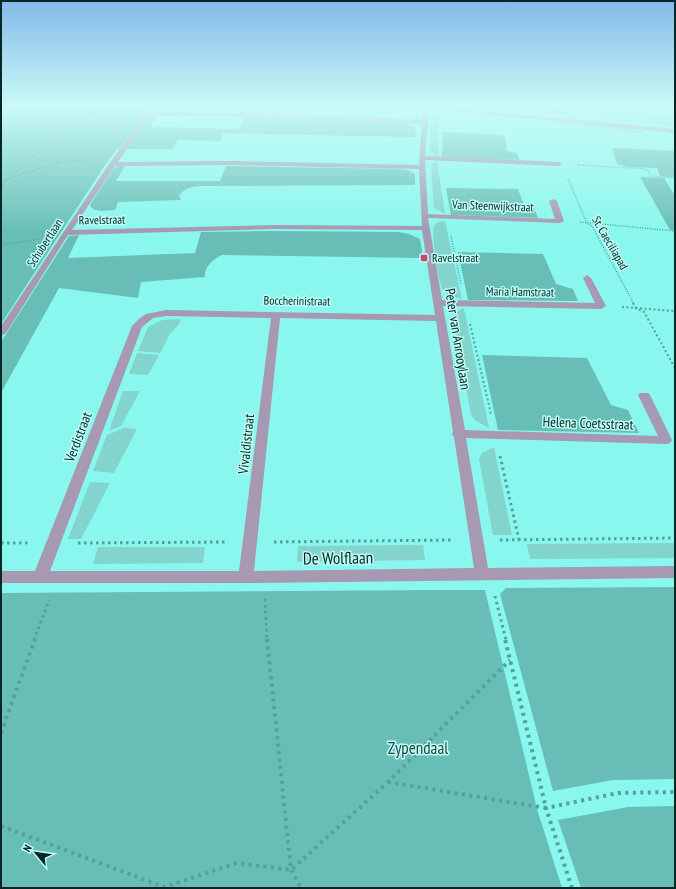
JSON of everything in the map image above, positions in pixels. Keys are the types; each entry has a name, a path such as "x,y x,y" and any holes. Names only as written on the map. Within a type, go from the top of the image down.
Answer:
{"street":[{"name":"Schubertlaan","path":"1,333 122,148"},
{"name":"Peter van Anrooylaan","path":"423,148 424,216 476,540 486,574"},
{"path":"113,162 422,162 560,164"},
{"name":"Van Steenwijkstraat","path":"424,216 560,221 553,201"},
{"name":"Ravelstraat","path":"65,235 274,228 426,228"},
{"path":"587,278 601,306"},
{"name":"Maria Hamstraat","path":"439,303 601,306"},
{"name":"Boccherinistraat","path":"153,314 276,314 440,318"},
{"name":"Verdistraat","path":"40,577 137,326 142,319 153,314"},
{"name":"Vivaldistraat","path":"246,577 276,314"},
{"name":"Helena Coetsstraat","path":"458,434 666,440 644,395"},
{"name":"De Wolflaan","path":"1,577 246,577 675,572"}],"path":[{"path":"1,189 8,179 32,156 43,148"},
{"path":"32,156 60,162"},
{"path":"1,181 60,162 75,160 113,162"},
{"path":"560,164 648,169 651,176 675,178"},
{"name":"St. Caeciliapad","path":"560,164 563,166 587,223 592,226 636,308 644,312 675,368"},
{"path":"560,221 675,232"},
{"path":"1,245 65,235"},
{"path":"601,306 675,312"},
{"path":"1,543 250,543 422,539 476,540 675,538"},
{"path":"486,574 510,660 546,808 572,888"},
{"path":"264,576 265,618 291,870 301,888"},
{"path":"1,733 58,577"},
{"path":"1,826 164,888 237,863 291,870 388,782 510,660"},
{"path":"388,782 546,808 618,793 675,792"}],"shaded area":[{"path":"430,148 438,148 438,156 430,152"},
{"path":"437,161 445,214 434,208 431,165"},
{"path":"445,221 462,299 451,296 443,290 437,269 433,230 436,224"},
{"path":"464,308 489,428 476,421 471,415 453,317 454,313"},
{"path":"181,319 179,324 170,334 160,353 138,351 148,327 162,320"},
{"path":"137,353 159,355 148,375 129,374"},
{"path":"123,391 140,391 121,426 109,431"},
{"path":"124,428 137,429 114,473 93,471 107,435"},
{"path":"494,447 512,535 493,535 479,459 482,453"},
{"path":"90,482 110,483 81,539 68,539"},
{"path":"675,543 675,558 530,559 527,544"},
{"path":"423,545 425,560 297,562 298,546"},
{"path":"98,547 205,547 203,563 93,564"}],"green space":[{"path":"1,148 119,148 117,149 103,168 1,324"},
{"path":"127,148 173,148 173,149"},
{"path":"442,148 507,148 507,151 517,153 519,160 442,157"},
{"path":"612,148 675,151 675,177 660,176 657,168 627,167 617,164"},
{"path":"125,166 116,181 220,181 226,166 399,169 407,170 415,174 415,185 200,186 191,187 183,191 179,196 181,200 118,202 115,210 94,210 90,205 114,168"},
{"path":"640,177 664,178 675,196 675,230 670,230"},
{"path":"446,188 518,189 524,205 534,207 538,218 451,215"},
{"path":"201,232 399,232 409,234 420,239 423,258 222,255 210,264 206,270 205,277 141,282 138,298 59,288 1,393 1,342 69,236 79,235 68,258 195,253"},
{"path":"458,252 543,254 556,284 573,289 578,301 468,300"},
{"path":"482,355 587,358 611,405 628,410 639,433 498,430"},
{"path":"675,587 675,779 613,780 553,791 500,594 506,588"},
{"name":"Zypendaal","path":"485,590 537,809 562,888 1,888 1,593"},
{"path":"675,806 675,888 581,888 558,820 628,807"}],"place":[{"name":"Ravelstraat","path":"424,258"}]}
